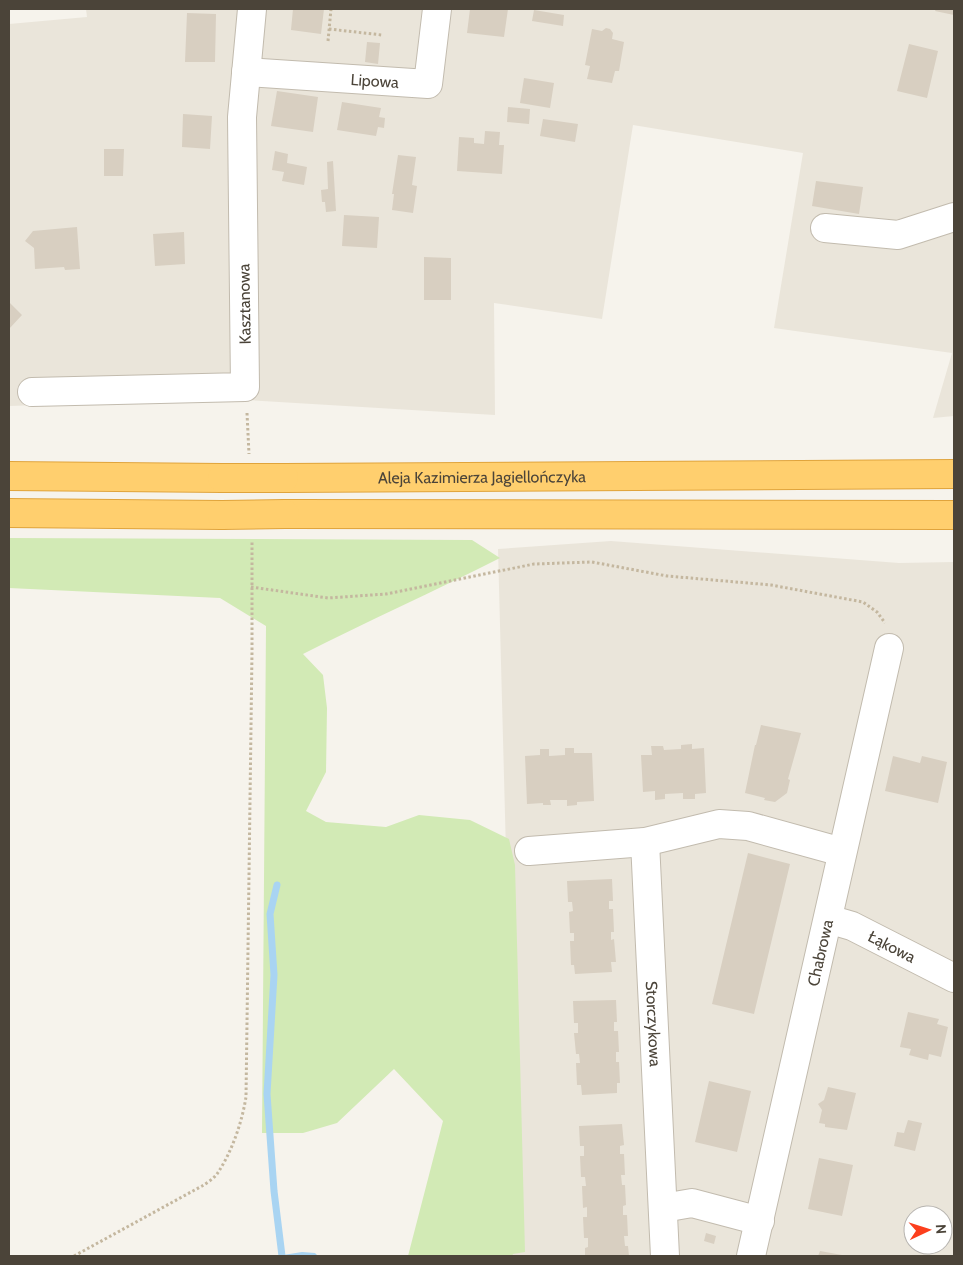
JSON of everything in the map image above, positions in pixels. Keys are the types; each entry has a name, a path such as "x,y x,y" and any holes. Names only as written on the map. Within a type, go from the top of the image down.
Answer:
{"highway":[{"name":"Aleja Kazimierza Jagiellończyka","path":"9,476 284,478 954,474"},
{"path":"9,513 222,515 954,515"}],"street":[{"name":"Kasztanowa","path":"245,387 242,117 252,9"},
{"name":"Lipowa","path":"246,72 428,84 437,9"},
{"path":"825,228 898,236 954,217"},
{"path":"32,392 245,387"},
{"name":"Chabrowa","path":"752,1256 889,648"},
{"path":"529,851 645,842 719,824 748,826 842,852"},
{"name":"Storczykowa","path":"645,842 665,1256"},
{"name":"Łąkowa","path":"828,919 852,926 954,978"},
{"path":"663,1208 692,1203 760,1221"}],"path":[{"path":"328,41 331,9"},
{"path":"329,29 382,35"},
{"path":"245,387 249,448"},
{"path":"74,1256 202,1186 216,1176 228,1156 243,1112 246,1096 252,546"},
{"path":"251,587 328,598 386,594 534,564 592,562 667,576 771,585 863,602 877,612 887,626 889,648"}],"shaded area":[{"path":"86,9 954,9 954,416 933,418 952,353 774,328 803,153 633,125 602,319 494,303 495,415 231,399 9,406 9,24 87,17"},
{"path":"611,541 899,563 954,562 954,1256 491,1256 516,1233 498,549"}],"green space":[{"path":"9,538 472,540 500,558 303,654 323,675 327,708 326,772 306,811 326,822 386,827 419,815 470,820 509,839 515,865 525,1252 513,1254 512,1256 408,1256 443,1121 394,1069 337,1123 303,1133 262,1133 266,626 220,598 9,588"}],"water":[{"path":"302,1252 315,1253 318,1256 277,1256"}],"building":[{"path":"293,9 324,9 321,34 291,30"},
{"path":"470,9 508,9 504,37 467,33"},
{"path":"936,9 954,9 954,15 935,11"},
{"path":"534,10 564,15 563,26 532,21"},
{"path":"187,13 216,14 215,62 185,62"},
{"path":"606,28 610,29 613,33 612,39 624,42 619,71 615,71 612,83 587,79 590,66 585,65 592,29 602,31"},
{"path":"367,42 380,43 378,64 365,62"},
{"path":"909,44 938,51 927,98 897,91"},
{"path":"524,78 554,83 550,108 520,103"},
{"path":"277,91 318,97 313,132 271,126"},
{"path":"342,102 381,108 379,117 385,118 384,128 378,127 376,136 337,130"},
{"path":"508,107 530,109 529,124 507,122"},
{"path":"183,114 212,116 210,149 182,147"},
{"path":"543,119 578,124 575,142 540,136"},
{"path":"485,131 500,132 499,145 504,145 502,174 457,171 459,137 474,138 474,143 484,144"},
{"path":"104,149 124,149 123,176 104,176"},
{"path":"275,151 288,154 287,163 307,167 304,185 282,181 284,172 272,170"},
{"path":"398,155 416,157 412,185 417,186 413,213 392,210 394,194 392,194"},
{"path":"333,161 336,211 326,212 325,202 322,202 321,190 328,189 327,162"},
{"path":"816,181 863,187 859,214 812,206"},
{"path":"344,215 379,217 377,248 342,246"},
{"path":"77,227 80,269 65,270 64,267 35,269 34,248 25,241 33,231"},
{"path":"184,232 185,264 155,266 153,234"},
{"path":"424,257 451,258 451,300 424,300"},
{"path":"9,302 22,315 9,329"},
{"path":"761,725 801,733 788,779 790,780 787,793 775,802 745,793"},
{"path":"692,744 692,749 704,748 706,793 695,794 695,799 683,799 683,793 665,794 665,799 655,800 655,791 643,792 641,755 652,755 651,746 663,746 664,750 681,749 681,745"},
{"path":"565,748 574,748 574,753 592,753 594,801 577,802 577,805 567,806 567,800 550,800 551,805 543,805 543,803 527,804 525,756 540,755 540,749 549,749 549,756 565,755"},
{"path":"893,756 920,763 922,756 947,762 938,803 885,791"},
{"path":"748,853 790,864 754,1014 712,1004"},
{"path":"612,879 613,901 609,901 609,909 613,909 614,932 611,932 611,940 614,939 616,962 611,962 612,972 575,974 574,965 571,965 570,941 574,941 574,933 570,933 569,912 573,911 572,902 568,902 567,881"},
{"path":"616,1000 617,1022 614,1022 614,1031 618,1031 619,1052 616,1052 616,1062 619,1062 620,1083 617,1083 617,1093 582,1095 581,1085 577,1085 576,1063 580,1063 579,1054 576,1054 574,1033 578,1033 578,1023 574,1023 573,1001"},
{"path":"908,1012 939,1019 937,1024 948,1027 941,1057 929,1054 928,1060 909,1055 911,1049 900,1047"},
{"path":"709,1081 751,1091 737,1152 695,1142"},
{"path":"828,1087 856,1093 847,1130 825,1127 825,1124 819,1123 822,1110 818,1104 824,1100"},
{"path":"908,1120 922,1123 915,1151 894,1146 897,1132 904,1133"},
{"path":"622,1124 624,1145 620,1146 620,1154 624,1154 625,1175 621,1175 622,1185 625,1185 626,1205 623,1206 623,1215 627,1215 628,1236 624,1236 629,1256 585,1256 588,1238 584,1238 583,1217 587,1217 587,1207 583,1208 582,1186 586,1186 585,1177 581,1177 580,1156 584,1156 584,1146 580,1146 579,1126"},
{"path":"819,1158 853,1165 842,1216 808,1209"},
{"path":"706,1233 716,1236 714,1244 704,1241"},
{"path":"820,1251 842,1255 842,1256 818,1256"}],"waterway":[{"path":"277,885 270,914 274,975 267,1094 274,1191 282,1256"}]}
